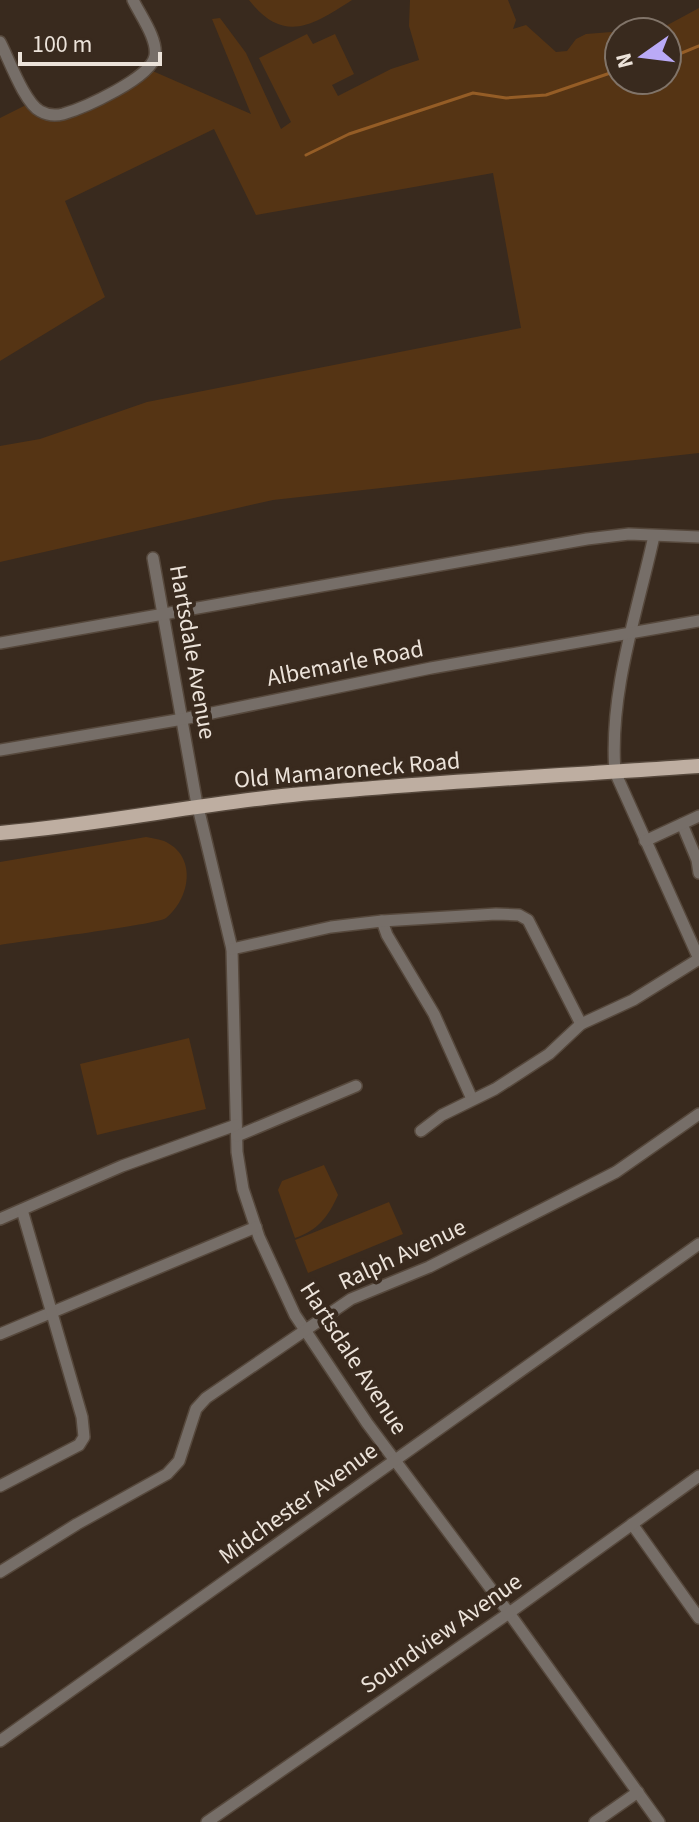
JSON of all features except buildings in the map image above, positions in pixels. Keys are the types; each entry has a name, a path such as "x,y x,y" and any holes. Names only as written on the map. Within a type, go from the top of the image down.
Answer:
{"main road":[{"name":"Old Mamaroneck Road","path":"0,833 285,796 699,766"}],"street":[{"path":"0,42 30,103 50,115 64,114 134,81 153,64 156,51 153,41 133,0"},
{"path":"0,643 587,539 629,534 699,537"},
{"path":"421,1131 442,1115 495,1089 549,1054 581,1024 633,1000 699,959 694,929 645,841 615,772 613,738 625,656 654,536"},
{"name":"Hartsdale Avenue","path":"153,558 197,806 232,949 236,1130 243,1189 256,1227 305,1331 395,1460 659,1822"},
{"name":"Albemarle Road","path":"0,750 183,719 431,668 699,621"},
{"path":"645,841 699,816"},
{"path":"682,824 699,873"},
{"path":"232,949 331,927 466,914 519,915 528,920 581,1024"},
{"path":"382,921 387,935 434,1014 472,1099"},
{"path":"0,1219 122,1166 236,1130 356,1086"},
{"name":"Ralph Avenue","path":"0,1572 77,1524 167,1474 179,1461 196,1409 206,1398 351,1299 429,1267 616,1172 699,1114"},
{"path":"0,1486 79,1445 84,1437 82,1417 22,1210"},
{"path":"0,1334 256,1227"},
{"name":"Midchester Avenue","path":"0,1741 699,1244"},
{"name":"Soundview Avenue","path":"207,1822 509,1613 699,1476"},
{"path":"632,1524 699,1618"},
{"path":"595,1822 638,1792"}],"shaded area":[{"path":"249,0 352,0 312,23 287,26 262,14"},
{"path":"410,0 508,0 516,20 513,29 526,25 556,52 567,51 576,39 586,34 603,33 603,96 683,96 683,17 699,8 699,453 273,500 0,562 0,446 40,439 147,402 521,328 493,173 256,215 214,129 65,201 105,297 0,361 0,118 30,103 56,115 148,69 251,114 212,19 220,18 246,53 281,129 291,122 259,58 307,34 313,44 335,34 354,74 332,85 338,96 391,69 419,60 409,26"},
{"path":"146,837 164,841 175,848 186,867 187,878 181,900 166,918 115,929 0,945 0,862"},
{"path":"189,1038 206,1109 97,1135 80,1064"},
{"path":"324,1165 338,1195 321,1222 295,1238 278,1190 282,1181"},
{"path":"389,1202 403,1234 308,1273 295,1240"}],"waterway":[{"path":"683,52 699,46"},
{"path":"306,155 349,134 473,93 506,98 546,95 603,75"}]}
